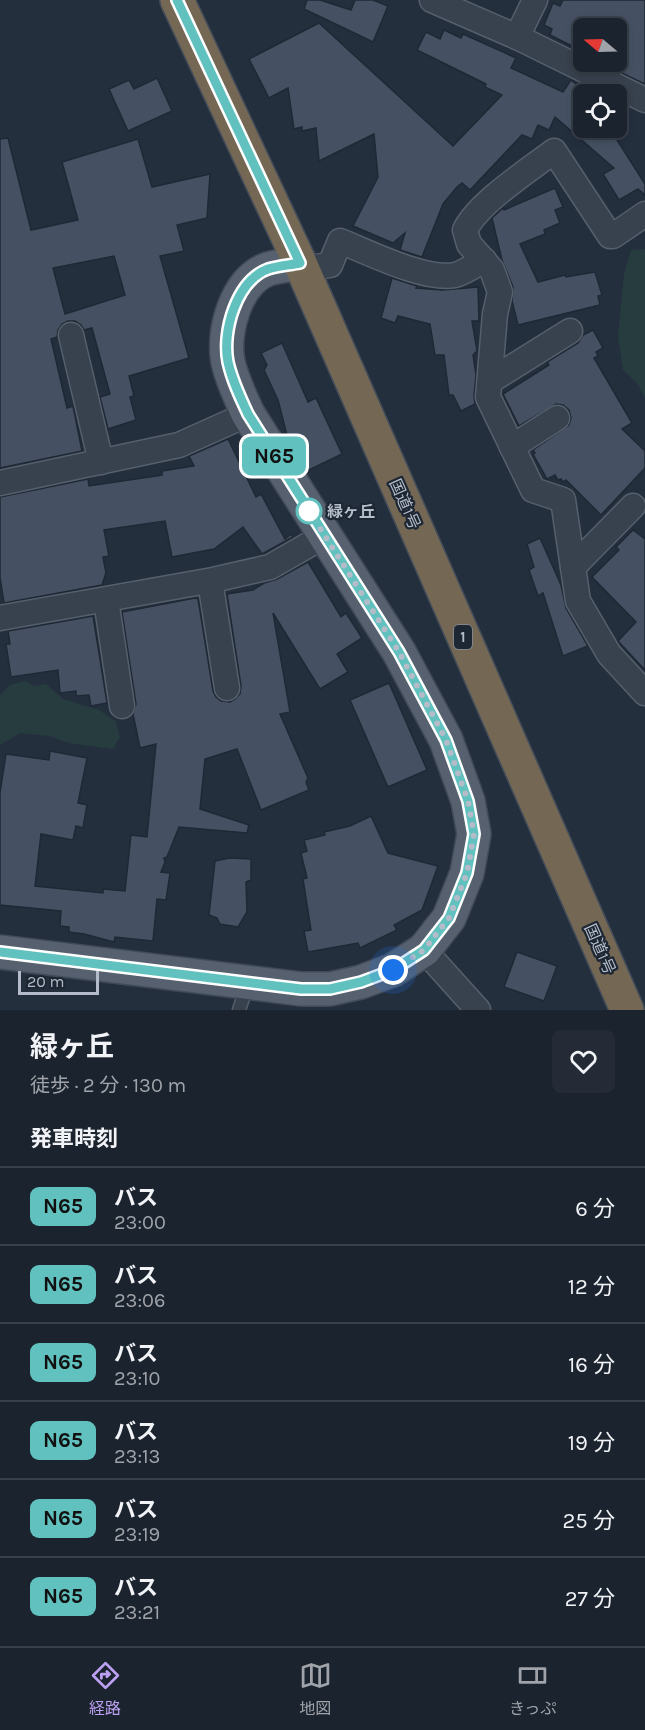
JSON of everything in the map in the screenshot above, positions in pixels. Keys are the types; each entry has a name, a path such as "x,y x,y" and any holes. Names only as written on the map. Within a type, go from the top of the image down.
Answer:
{"highway":[{"name":"国道1号","path":"181,2 300,263 627,1010"}],"main road":[{"path":"0,952 244,997 301,989 330,989 361,982 393,970 424,950 449,918 467,873 474,834 468,801 446,740 399,652 248,414 233,379 228,359 228,337 232,316 239,299 253,279 267,269 300,263"}],"street":[{"path":"432,0 645,100"},
{"path":"517,38 535,0"},
{"path":"645,214 610,236 554,151 470,219 465,230 469,244 492,270 500,292 495,314 488,397 533,490 563,500 578,602 609,654 645,693"},
{"path":"300,263 316,267 330,265 339,241 411,269 441,276 456,275 484,260"},
{"path":"490,381 570,331"},
{"path":"71,335 101,462"},
{"path":"0,483 179,445 248,414"},
{"path":"512,447 557,418"},
{"path":"573,567 633,506"},
{"path":"0,618 210,581 270,567 324,536"},
{"path":"210,581 227,688"},
{"path":"106,600 122,706"},
{"path":"424,950 478,1010"}],"green space":[{"path":"645,249 645,398 637,383 623,370 618,336 624,274 631,250"},
{"path":"26,681 34,686 46,684 63,699 99,710 116,722 120,737 113,749 68,743 50,736 20,733 0,745 0,695 10,685"}],"building":[{"path":"307,0 320,0 351,10 355,0 373,0 388,6 373,42 304,9"},
{"path":"563,0 645,0 645,84 620,72 627,72 627,18 573,18 573,46 550,35 552,29 544,25 553,3 560,6"},
{"path":"319,23 453,146 502,95 485,87 486,84 417,50 426,32 440,39 444,30 461,38 463,34 516,58 511,68 563,92 571,80 576,84 573,84 573,133 555,117 549,130 538,125 532,139 522,135 470,190 462,183 457,187 443,204 422,257 400,250 405,233 393,243 353,226 378,177 374,134 319,161 316,128 302,131 302,127 294,129 288,88 269,98 249,59"},
{"path":"157,78 172,111 128,131 109,89 129,80 134,89"},
{"path":"8,138 31,230 78,220 62,162 138,139 152,187 210,174 207,218 177,225 184,251 160,256 189,358 129,376 134,396 130,397 136,420 108,429 100,397 110,394 92,328 84,330 75,321 62,324 57,337 51,339 67,408 73,406 82,451 0,468 0,139","holes":["114,256 125,295 65,314 53,268"]},
{"path":"579,138 616,138 645,184 645,195 638,189 619,200 603,174 614,168"},
{"path":"555,188 563,207 555,210 560,223 544,230 545,234 520,244 538,282 565,275 566,277 595,272 602,295 598,296 600,305 518,325 512,301 513,287 502,260 492,218 503,208 504,210"},
{"path":"392,278 417,286 416,288 443,290 478,287 479,321 472,321 477,351 473,355 476,375 475,404 461,411 453,395 449,395 444,355 435,355 430,324 398,316 395,323 381,318"},
{"path":"593,330 603,348 596,352 598,356 594,358 632,423 622,429 645,451 645,468 601,515 566,480 563,482 561,479 558,480 555,475 547,479 533,454 535,453 533,450 569,425 571,418 569,410 563,405 556,404 519,426 503,394 549,365 547,362 578,343 583,335"},
{"path":"282,343 308,402 316,398 342,454 309,470 289,443 278,400 264,370 267,365 261,353"},
{"path":"228,439 256,497 261,494 285,539 291,534 293,537 262,554 243,527 214,549 172,557 165,521 104,530 109,556 103,557 106,573 102,585 4,603 0,577 0,497 88,479 89,486 162,475 162,471 194,466 189,456"},
{"path":"633,530 645,539 645,670 618,641 636,622 592,577 619,550 616,547"},
{"path":"540,538 561,585 566,608 588,646 563,656 543,593 538,596 529,570 534,567 527,544"},
{"path":"308,562 341,617 346,613 362,638 337,654 348,672 320,689 273,613 290,712 280,714 308,778 306,782 309,790 261,810 237,749 205,759 200,809 249,825 247,833 179,827 167,857 164,858 165,862 161,872 170,873 166,900 157,899 153,941 115,937 114,942 69,932 69,927 60,926 61,911 0,905 0,793 6,754 49,760 50,751 87,758 78,803 87,805 83,828 76,826 73,840 41,834 35,886 103,893 103,889 125,891 131,835 147,837 156,744 140,748 133,714 136,704 122,612 198,599 213,691 221,701 230,702 240,694 241,686 227,594 253,590"},
{"path":"93,616 107,703 91,706 89,695 76,696 76,691 60,693 58,670 11,677 6,644 10,644 8,631"},
{"path":"389,683 427,770 388,787 350,700"},
{"path":"371,816 388,853 438,866 422,910 394,925 397,930 360,948 358,943 308,952 304,931 311,930 303,879 307,878 301,853 307,851 304,840 325,835 324,832 350,826"},
{"path":"230,858 251,859 251,880 246,882 247,912 238,927 220,924 217,918 209,915 215,861"},
{"path":"517,952 557,966 544,1001 504,987"}],"bus line":[{"name":"N65","path":"0,952 301,989 330,989 361,982 393,970 424,950 449,918 467,873 474,834 468,801 446,740 399,652 248,414 233,379 228,359 228,337 232,316 245,288 267,269 300,263 177,0"}],"place":[{"name":"緑ヶ丘","path":"309,511"}],"route":[{"path":"309,511 399,652 446,740 468,801 474,834 467,873 449,918 424,950 393,970"}]}
